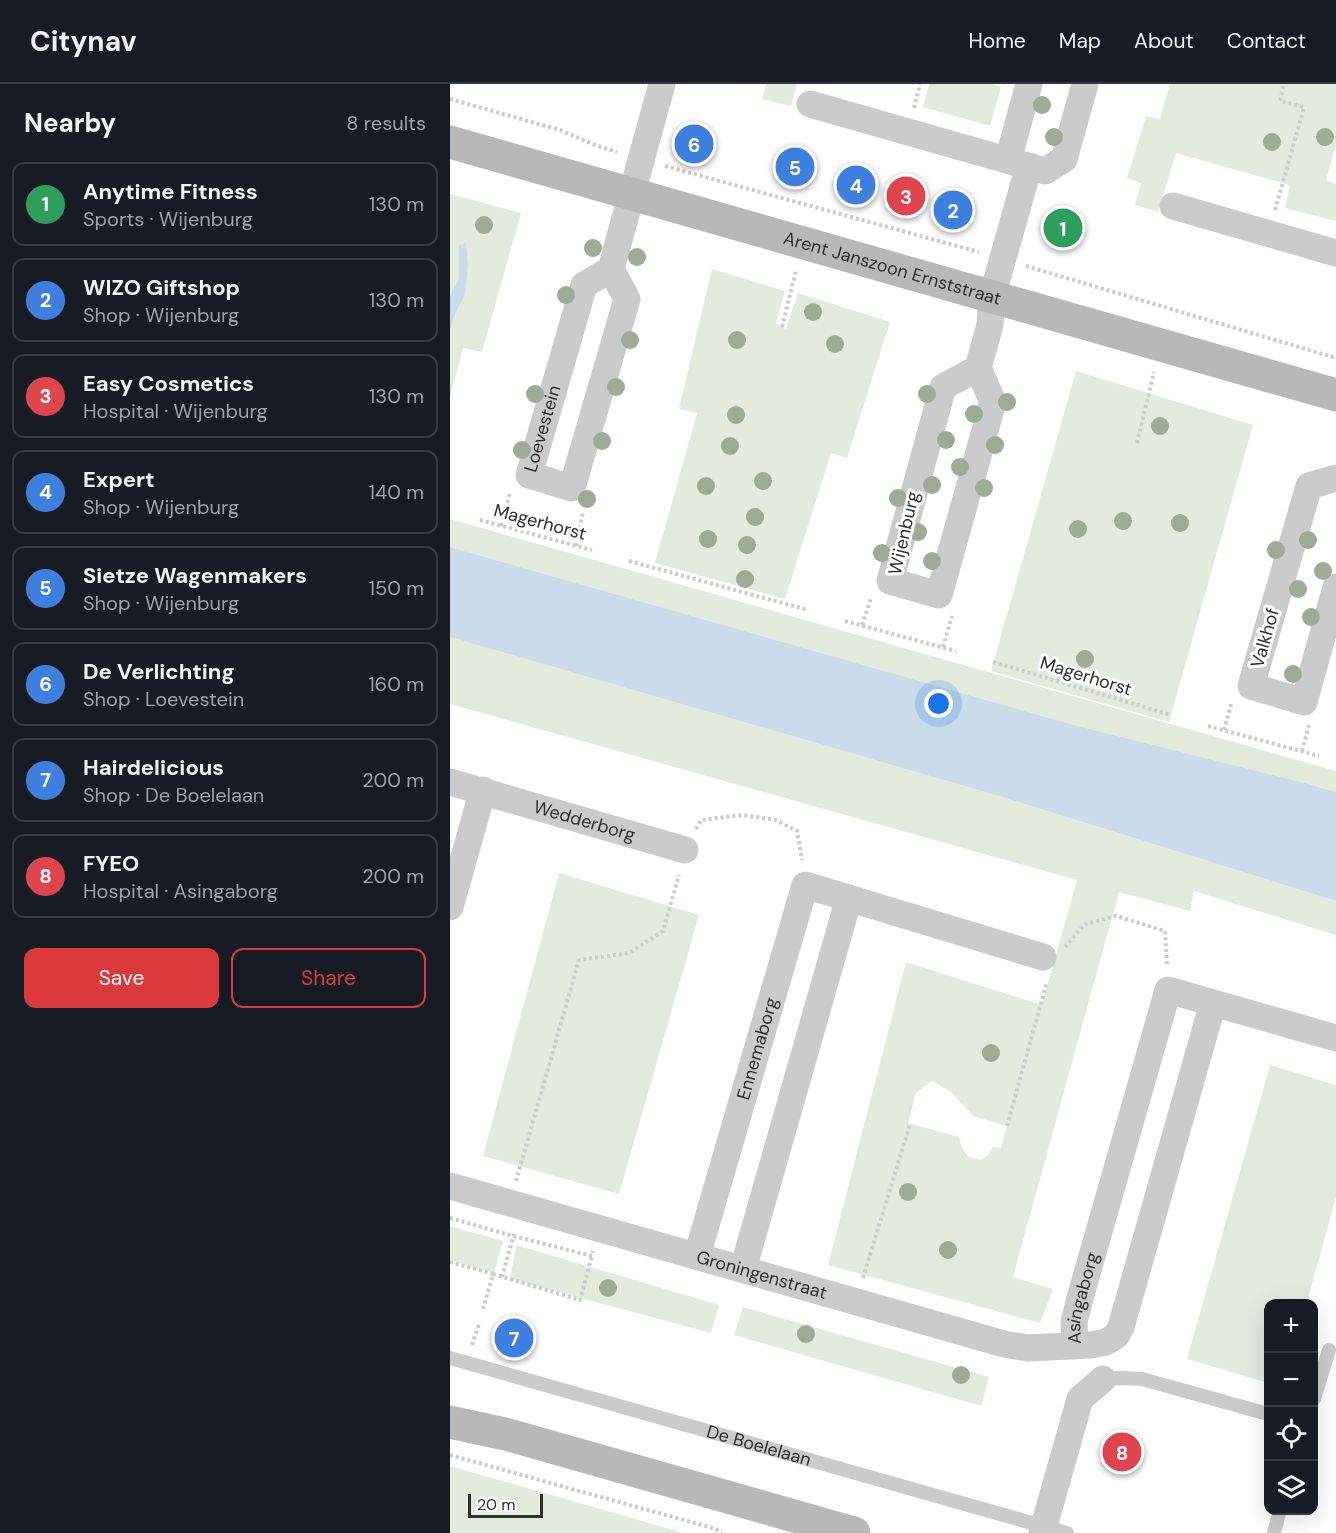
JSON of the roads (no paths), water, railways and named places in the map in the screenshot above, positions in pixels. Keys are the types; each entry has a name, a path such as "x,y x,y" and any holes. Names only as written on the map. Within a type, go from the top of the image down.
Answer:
{"street":[{"path":"611,269 662,84"},
{"path":"978,368 990,324 992,297 1003,259 1029,84"},
{"path":"810,104 1045,171 1064,159 1084,84"},
{"name":"Arent Janszoon Ernststraat","path":"450,142 1336,395"},
{"path":"1173,206 1336,253"},
{"name":"Loevestein","path":"611,269 627,299 573,488 529,475 584,285 611,269"},
{"name":"Wijenburg","path":"978,368 993,402 939,595 890,580 943,387 978,368"},
{"name":"Valkhof","path":"1336,478 1309,486 1251,686 1304,702 1336,587"},
{"name":"Wedderborg","path":"450,782 685,850"},
{"path":"450,907 483,790"},
{"name":"Ennemaborg","path":"697,1256 805,885 849,898"},
{"path":"743,1269 849,898 1048,958"},
{"name":"Asingaborg","path":"1168,990 1213,1003 1121,1327 1116,1336 1106,1342 1075,1345 1074,1322 1080,1298 1168,990"},
{"path":"1213,1003 1336,1038"},
{"name":"Groningenstraat","path":"450,1186 1004,1344 1028,1348 1075,1345"},
{"path":"1051,1531 1080,1399 1103,1379"},
{"path":"450,1410 509,1435"},
{"path":"450,1422 509,1435 854,1533"}],"lane":[{"path":"1318,1386 1329,1350"},
{"name":"De Boelelaan","path":"450,1358 1051,1531"},
{"path":"1103,1379 1142,1379 1264,1413"},
{"path":"1274,1533 1279,1515"}],"water":[{"path":"466,243 468,265 465,294 450,329 450,296 459,279 459,245"},
{"path":"450,547 1074,725 1336,792 1336,901 999,796 450,637"}],"place":[{"name":"De Verlichting","path":"694,144"},
{"name":"Sietze Wagenmakers","path":"795,167"},
{"name":"Expert","path":"856,185"},
{"name":"Easy Cosmetics","path":"906,196"},
{"name":"WIZO Giftshop","path":"953,210"},
{"name":"Anytime Fitness","path":"1063,228"},
{"name":"Hairdelicious","path":"514,1338"},
{"name":"FYEO","path":"1122,1452"}]}
